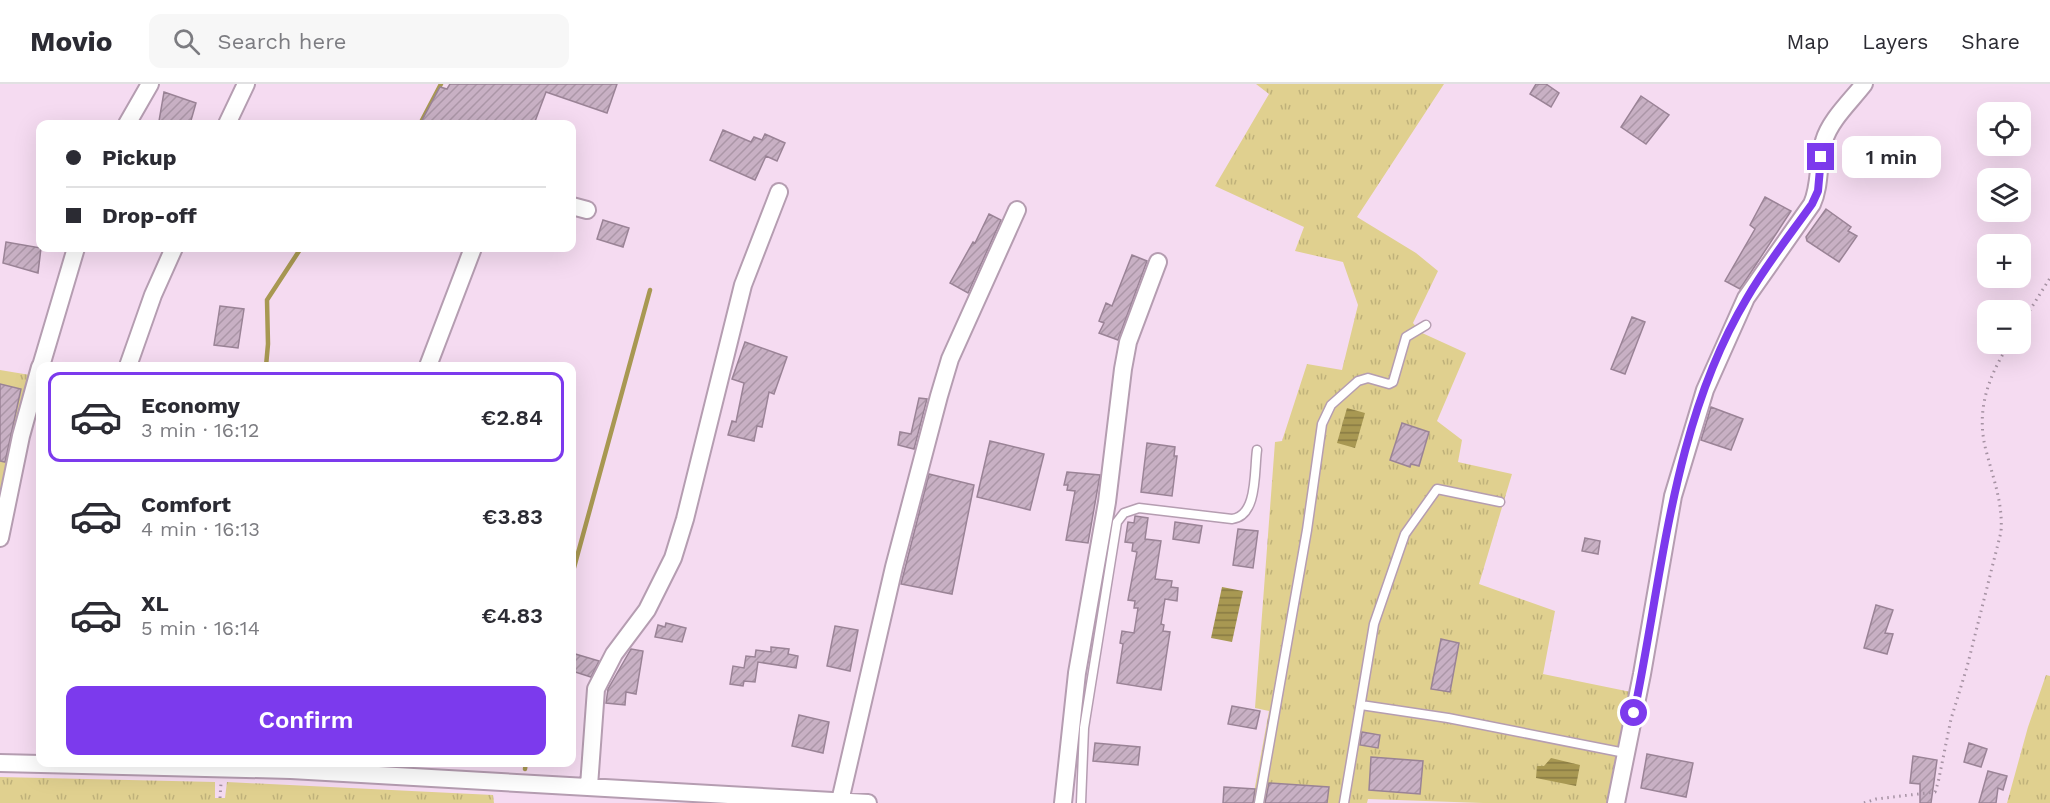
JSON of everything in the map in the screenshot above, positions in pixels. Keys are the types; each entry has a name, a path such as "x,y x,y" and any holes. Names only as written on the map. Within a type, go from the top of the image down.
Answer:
{"street":[{"path":"130,120 150,84"},
{"path":"229,120 246,84"},
{"path":"1616,803 1673,496 1705,390 1746,298 1812,204 1818,191 1824,141 1830,127 1864,84"},
{"path":"589,786 596,689 614,654 647,610 673,558 685,519 743,285 779,192"},
{"path":"840,801 894,567 950,359 1017,210"},
{"path":"42,362 75,252"},
{"path":"129,362 153,295 172,252"},
{"path":"430,362 471,252"},
{"path":"1063,803 1077,673 1107,502 1123,369 1128,342 1158,262"},
{"path":"0,538 21,436 36,384"},
{"path":"0,763 36,763"},
{"path":"307,767 868,803"}],"lane":[{"path":"1258,803 1307,530 1322,424 1330,405 1358,381 1368,378 1389,384 1393,382 1406,337 1426,325"},
{"path":"1081,803 1084,728 1117,522 1124,513 1139,508 1232,519 1243,517 1249,508 1257,450"},
{"path":"1344,803 1374,624 1404,534 1437,489 1500,502"},
{"path":"1361,705 1448,718 1625,753"}],"path":[{"path":"2031,308 2050,278"},
{"path":"1864,803 1935,792 1938,783 1950,719 1967,667 2001,532 2003,510 1986,451 1981,412 1986,387 2002,354"}],"green space":[{"path":"1256,84 1444,84 1357,217 1416,253 1438,271 1413,323 1420,332 1466,353 1437,421 1462,440 1458,462 1512,474 1479,584 1555,611 1543,674 1631,692 1609,803 1483,803 1368,799 1367,803 1252,803 1269,711 1255,708 1275,442 1282,441 1307,364 1342,370 1358,305 1343,262 1295,251 1304,227 1215,186 1269,94"},
{"path":"0,370 30,375 0,507"},
{"path":"2046,675 2050,676 2050,803 2007,803 2028,727"},
{"path":"0,777 215,782 215,798 225,798 227,782 493,795 494,803 0,803"}],"shaded area":[{"path":"1347,408 1365,413 1355,448 1337,443"},
{"path":"1222,587 1243,591 1232,642 1211,638"},
{"path":"1551,758 1580,765 1576,786 1536,778 1537,766 1544,766"}],"building":[{"path":"450,84 617,84 607,113 546,92 536,120 422,120 440,87 447,89"},
{"path":"1536,84 1546,84 1559,93 1551,107 1530,94"},
{"path":"164,92 196,103 191,120 159,120"},
{"path":"1641,96 1669,115 1646,144 1621,127"},
{"path":"723,130 751,142 754,137 762,140 765,134 785,143 777,161 766,156 755,180 710,160"},
{"path":"1765,197 1791,211 1740,289 1725,281 1755,229 1750,225"},
{"path":"1826,209 1851,227 1848,231 1857,236 1839,262 1807,241 1806,237"},
{"path":"989,214 1001,220 968,293 950,283 973,242 975,243"},
{"path":"603,220 629,228 623,247 597,239"},
{"path":"6,242 36,247 36,252 41,252 38,273 3,263"},
{"path":"1132,255 1147,261 1118,340 1099,333 1104,323 1099,321 1106,303 1112,306"},
{"path":"220,306 244,309 238,348 214,345"},
{"path":"1632,317 1645,322 1625,374 1611,369"},
{"path":"745,342 787,357 774,394 769,392 762,427 757,426 754,441 728,435 732,421 736,422 744,383 732,379"},
{"path":"0,384 21,389 5,462 0,461"},
{"path":"919,398 927,399 914,449 898,445 900,432 911,434"},
{"path":"1711,407 1743,419 1731,450 1701,440"},
{"path":"1402,423 1429,432 1419,466 1411,464 1410,467 1390,460"},
{"path":"990,441 1044,454 1030,510 977,497"},
{"path":"1147,443 1175,447 1174,456 1177,456 1172,496 1141,492"},
{"path":"1067,472 1100,475 1088,543 1066,540 1075,491 1067,490 1068,485 1064,485"},
{"path":"929,474 974,485 952,594 901,584"},
{"path":"1135,516 1148,518 1145,539 1161,541 1155,579 1172,581 1171,587 1178,588 1177,601 1165,599 1161,624 1164,625 1163,631 1170,632 1161,690 1117,683 1123,644 1120,643 1122,631 1134,633 1138,608 1134,608 1135,601 1128,600 1137,552 1132,551 1133,543 1125,542 1128,522 1134,523"},
{"path":"1175,522 1202,526 1199,543 1173,539"},
{"path":"1238,529 1258,531 1253,568 1233,565"},
{"path":"1585,538 1600,541 1598,554 1582,551"},
{"path":"1876,605 1893,610 1885,633 1893,634 1887,654 1864,648"},
{"path":"666,623 686,628 682,642 655,637 658,625 665,627"},
{"path":"835,626 858,630 850,671 827,666"},
{"path":"1441,639 1459,643 1450,692 1431,689"},
{"path":"771,647 789,649 788,654 798,656 796,668 758,662 755,682 744,681 743,686 730,684 733,666 744,668 746,656 755,657 756,650 771,652"},
{"path":"631,649 643,651 636,694 626,692 625,705 606,703 608,689"},
{"path":"576,654 599,661 591,677 576,672"},
{"path":"1232,706 1260,711 1256,729 1228,724"},
{"path":"799,715 829,722 823,753 792,746"},
{"path":"1362,732 1380,735 1378,748 1360,745"},
{"path":"1095,743 1140,747 1138,765 1093,761"},
{"path":"1969,743 1987,749 1981,767 1964,762"},
{"path":"1647,754 1693,763 1686,797 1641,788"},
{"path":"1913,756 1937,760 1931,803 1920,803 1920,784 1910,783"},
{"path":"1371,757 1423,761 1420,794 1369,790"},
{"path":"1988,771 2007,776 2003,790 1998,788 1996,803 1979,803"},
{"path":"1269,783 1329,787 1327,803 1265,803"},
{"path":"1224,787 1255,789 1253,803 1223,803"}],"waterway":[{"path":"422,120 441,84"},
{"path":"266,362 267,300 298,252"},
{"path":"576,560 650,290"}],"route":[{"path":"1634,713 1673,496 1705,390 1746,298 1812,204 1818,191 1821,157"}]}
